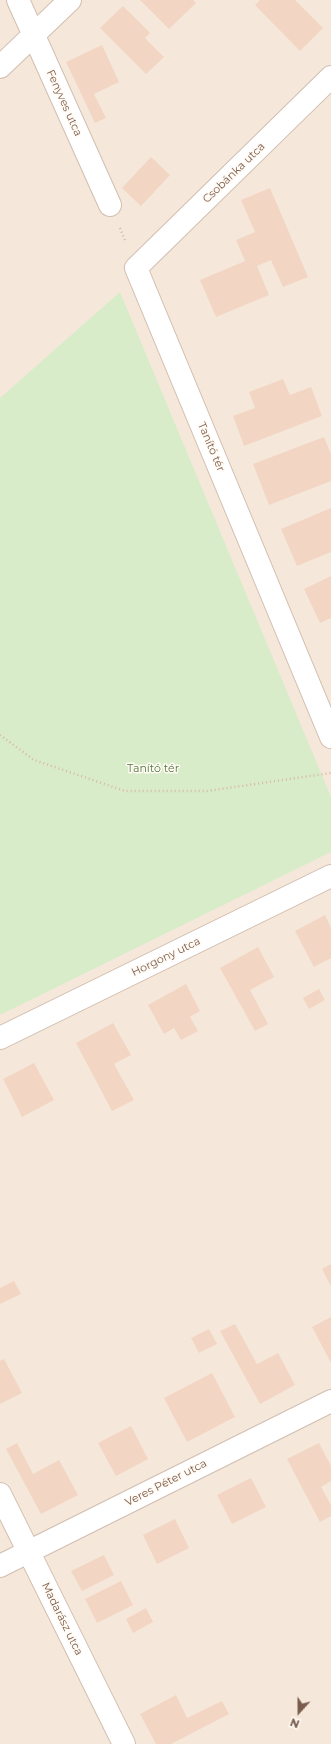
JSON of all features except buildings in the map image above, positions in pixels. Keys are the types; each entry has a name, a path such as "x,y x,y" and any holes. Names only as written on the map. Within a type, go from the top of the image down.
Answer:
{"street":[{"name":"Fenyves utca","path":"18,0 110,205"},
{"path":"0,67 70,0"},
{"name":"Csobánka utca","path":"136,268 331,77"},
{"name":"Tanító tér","path":"136,268 331,737"},
{"name":"Horgony utca","path":"0,1038 331,876"},
{"name":"Veres Péter utca","path":"0,1566 331,1401"},
{"name":"Madarász utca","path":"0,1494 124,1744"}],"path":[{"path":"110,205 136,268"},
{"path":"0,735 34,760 125,791 207,791 331,773"}],"shaded area":[{"path":"0,0 331,0 331,1744 0,1744"}],"green space":[{"name":"Tanító tér","path":"120,292 331,797 331,852 0,1015 0,398"}]}
